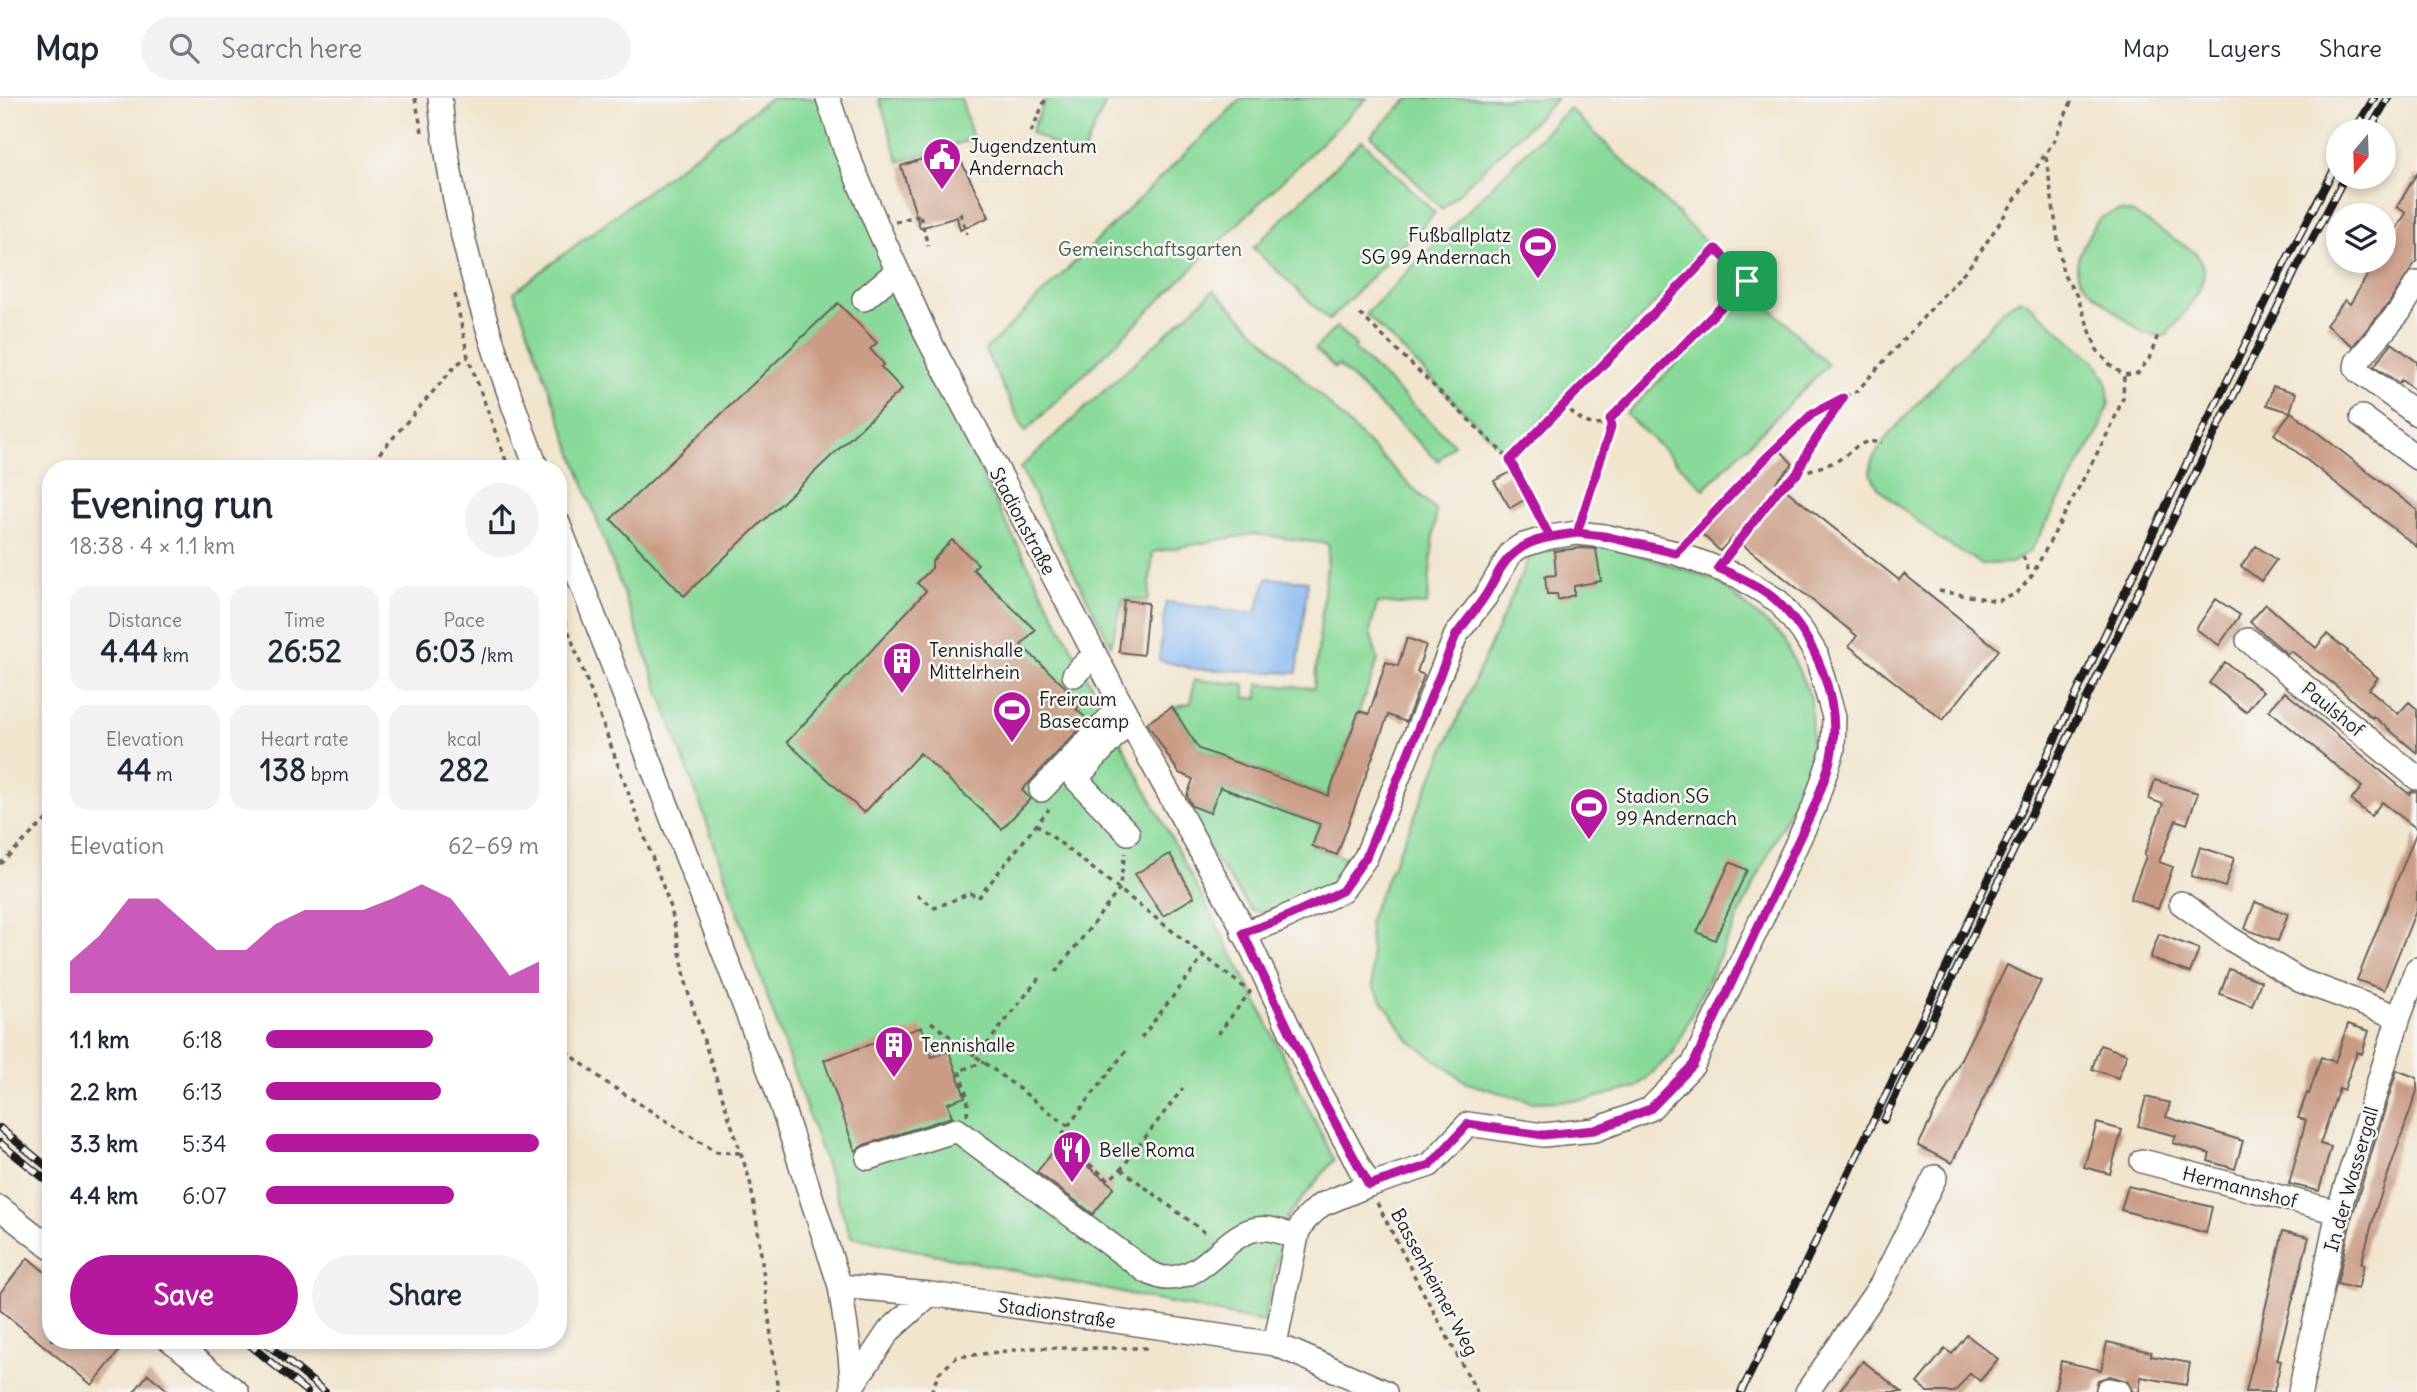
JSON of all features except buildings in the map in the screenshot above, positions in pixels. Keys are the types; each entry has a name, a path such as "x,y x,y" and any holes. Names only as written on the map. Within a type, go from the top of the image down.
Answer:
{"street":[{"path":"440,98 449,169 471,268 506,384 534,460"},
{"name":"Stadionstraße","path":"828,98 881,246 899,274 929,340 1094,655 1238,919 1319,1093 1369,1185"},
{"path":"864,299 890,277 899,274"},
{"path":"2417,283 2400,311 2357,362 2356,367 2417,414"},
{"path":"2362,416 2417,458"},
{"path":"1243,933 1342,891 1366,857 1456,635 1486,596 1511,553 1521,546 1550,537 1577,533 1604,536 1676,553 1718,568 1738,576 1778,601 1816,654 1834,717 1833,750 1826,774 1814,807 1693,1065 1650,1109 1595,1130 1543,1135 1468,1124 1430,1165 1369,1185 1321,1205 1298,1231 1275,1344"},
{"path":"567,546 775,1085 839,1286 853,1389"},
{"name":"Paulshof","path":"2248,640 2417,778"},
{"path":"1074,675 1094,655"},
{"path":"1047,797 1125,713"},
{"path":"1125,713 1076,779 1128,833"},
{"path":"2181,903 2229,938 2301,981 2399,1017"},
{"name":"In der Wassergall","path":"2300,1392 2339,1212 2399,1017 2417,970"},
{"path":"868,1158 957,1130 1146,1271 1163,1279 1194,1271 1224,1247 1254,1229 1280,1230 1296,1239"},
{"name":"Hermannshof","path":"2142,1161 2339,1212"},
{"path":"1807,1392 1881,1285 1935,1177"},
{"path":"0,1208 42,1241"},
{"name":"Stadionstraße","path":"839,1286 930,1294 1275,1344 1385,1392"},
{"path":"853,1389 889,1331 930,1294"},
{"path":"182,1349 237,1392"}],"path":[{"path":"1031,132 1046,98"},
{"path":"1676,553 1765,459 1812,414 1857,390 1974,261 2054,141 2073,98"},
{"path":"2045,155 2063,274 2077,296 2097,350 2110,365 2124,375 2138,373 2149,359 2158,335"},
{"path":"960,213 967,234"},
{"path":"920,216 928,246"},
{"path":"1510,460 1563,405 1716,249 1747,281 1605,424 1595,426 1584,422 1563,405"},
{"path":"1360,314 1510,460 1550,537"},
{"path":"374,460 457,364 468,357"},
{"path":"1939,591 1998,601 2016,594 2031,577 2111,427 2123,398 2124,375"},
{"path":"1797,474 1808,451 1843,398"},
{"path":"1577,533 1611,427 1610,419"},
{"path":"1718,568 1778,490 1797,474 1835,462 1852,448 1869,440 1882,443"},
{"path":"2023,556 2031,577"},
{"path":"567,627 671,908 688,992 750,1181 778,1392"},
{"path":"917,895 935,908 970,894 978,898 1035,824 1047,797"},
{"path":"0,864 42,824"},
{"path":"1035,824 1250,992 1218,1034"},
{"path":"1056,972 1119,890 1128,833"},
{"path":"1141,1038 1204,956"},
{"path":"977,1057 1038,978"},
{"path":"931,1022 1068,1126"},
{"path":"1128,1048 1059,1140 1110,1180 1183,1088"},
{"path":"567,1052 607,1083 698,1141 717,1152 741,1153"},
{"path":"964,1135 968,1099 959,1071 984,1062"},
{"path":"1121,1169 1224,1247"},
{"name":"Bassenheimer Weg","path":"1369,1185 1477,1392"},
{"path":"931,1392 939,1373 957,1357 1031,1348 1156,1348 1172,1329"}],"green space":[{"path":"770,98 821,98 858,198 990,492 1252,992 1334,1160 1287,1217 1263,1322 851,1237 703,812 514,292"},
{"path":"879,98 961,98 973,139 899,162"},
{"path":"1046,98 1108,98 1082,156 1071,154 1031,132"},
{"name":"Gemeinschaftsgarten","path":"1242,98 1367,98 1025,432 985,350"},
{"path":"1410,98 1557,99 1442,209 1371,135"},
{"name":"Fußballplatz SG 99 Andernach","path":"1569,108 1710,246 1508,455 1366,314"},
{"path":"1362,140 1435,213 1329,320 1253,248"},
{"path":"2118,211 2133,213 2196,253 2203,266 2200,289 2166,336 2142,332 2094,294 2080,277 2078,261 2090,232 2102,217"},
{"path":"1751,289 1828,365 1704,489 1626,414"},
{"path":"1214,290 1436,511 1427,605 1377,603 1370,632 1378,660 1328,796 1199,749 1172,707 1191,703 1194,680 1245,684 1245,698 1258,698 1258,684 1314,688 1329,544 1253,534 1153,552 1148,600 1123,599 1111,645 1020,468"},
{"path":"2020,299 2098,365 2107,382 2109,403 2100,429 2031,550 2012,563 1981,564 1938,538 1879,489 1870,473 1872,460 1886,438 2004,309"},
{"path":"1336,327 1356,346 1354,349 1454,444 1438,461 1338,365 1335,368 1315,349"},
{"name":"Stadion SG 99 Andernach","path":"1548,543 1607,544 1717,581 1784,638 1811,698 1812,763 1673,1053 1637,1087 1586,1100 1532,1102 1467,1083 1409,1040 1373,987 1369,919 1532,551"},
{"path":"1220,787 1320,824 1312,846 1357,862 1337,885 1316,897 1283,909 1252,911 1211,853 1184,803 1210,813"}],"water":[{"path":"1267,578 1308,581 1297,673 1194,669 1159,660 1166,602 1255,614"}],"railway":[{"path":"2361,119 2374,98"},
{"path":"2376,119 2388,98"},
{"path":"1741,1392 1795,1285 2178,481 2326,185"},
{"path":"1884,1120 2190,484 2339,189"},
{"path":"0,1128 42,1163"},
{"path":"0,1143 42,1177"},
{"path":"255,1349 307,1392"},
{"path":"273,1349 325,1392"}],"place":[{"name":"Jugendzentum Andernach","path":"942,191"},
{"name":"Fußballplatz SG 99 Andernach","path":"1538,280"},
{"name":"Tennishalle Mittelrhein","path":"902,695"},
{"name":"Freiraum Basecamp","path":"1012,744"},
{"name":"Stadion SG 99 Andernach","path":"1589,841"},
{"name":"Tennishalle","path":"894,1079"},
{"name":"Belle Roma","path":"1072,1184"}],"route":[{"path":"1747,281 1610,419 1611,427 1577,533 1534,541 1511,553 1486,596 1469,615 1456,635 1366,857 1342,891 1243,933 1319,1093 1369,1185 1430,1165 1468,1124 1543,1135 1595,1130 1650,1109 1693,1065 1814,807 1833,750 1834,717 1816,654 1778,601 1738,576 1718,568 1778,490 1797,474 1808,451 1843,398 1812,414 1765,459 1676,553 1604,536 1577,533 1550,537 1510,460 1716,249 1747,281"}]}
